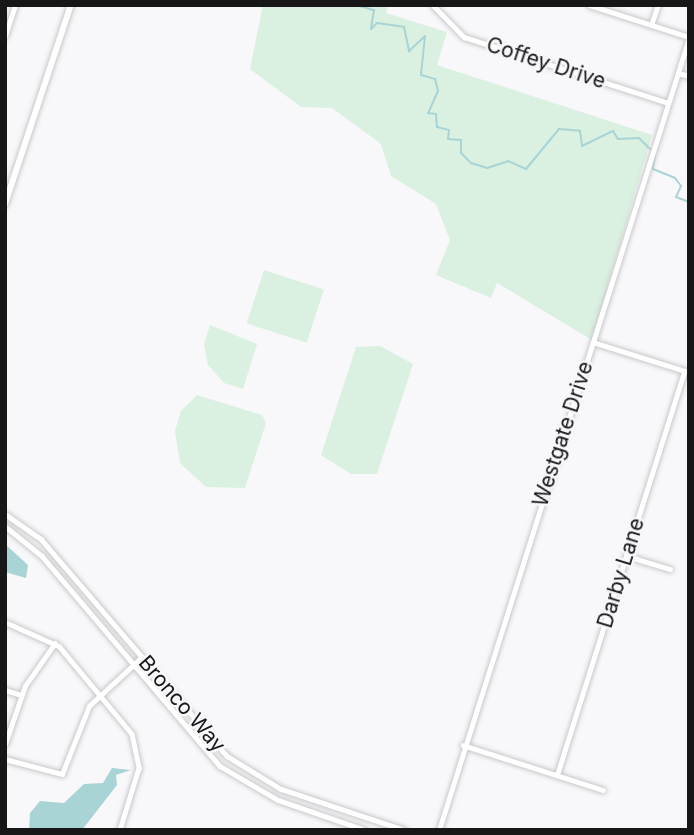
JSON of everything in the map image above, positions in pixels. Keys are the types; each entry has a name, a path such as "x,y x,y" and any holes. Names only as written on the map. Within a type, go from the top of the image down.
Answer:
{"main road":[{"path":"5,204 71,5"}],"street":[{"path":"5,36 15,5"},
{"path":"589,5 689,37"},
{"path":"651,25 658,5"},
{"name":"Coffey Drive","path":"433,6 464,37 668,103"},
{"name":"Westgate Drive","path":"439,830 463,746 689,37"},
{"path":"678,73 689,76"},
{"path":"593,342 687,372"},
{"name":"Darby Lane","path":"557,775 687,372"},
{"name":"Bronco Way","path":"5,514 41,539 197,726 240,766 281,789 404,830"},
{"name":"Bronco Way","path":"5,526 41,556 198,744 235,777 278,800 365,830"},
{"path":"627,556 670,569"},
{"path":"5,622 55,643 132,734 139,755 120,830"},
{"path":"5,744 21,695 55,643"},
{"path":"5,759 60,775 79,724 99,694 142,657"},
{"path":"5,690 21,695"},
{"path":"463,746 603,790"}],"green space":[{"path":"263,5 388,5 386,13 447,32 437,65 652,135 592,340 497,283 491,298 436,275 450,240 436,204 391,176 381,144 332,108 301,107 250,69"},
{"path":"264,270 324,289 307,343 247,323"},
{"path":"210,325 257,344 243,389 224,383 208,365 204,344"},
{"path":"380,346 413,364 377,474 351,474 321,455 356,347"},
{"path":"197,395 262,415 266,423 245,488 206,487 180,463 175,431 181,411"}],"water":[{"path":"5,544 28,565 26,578 5,572"},
{"path":"112,768 131,770 116,775 117,785 82,830 29,830 30,813 40,801 64,803 84,784 103,783"}],"waterway":[{"path":"356,5 374,10 371,29 377,23 404,27 409,51 425,36 421,75 435,79 438,91 428,113 436,114 437,127 449,130 448,139 461,140 461,153 471,163 487,168 508,161 526,169 559,129 580,131 582,146 613,131 618,139 639,138 650,149"},
{"path":"656,149 653,169 675,178 681,186 676,197 689,202"},
{"path":"689,206 689,212"}]}
